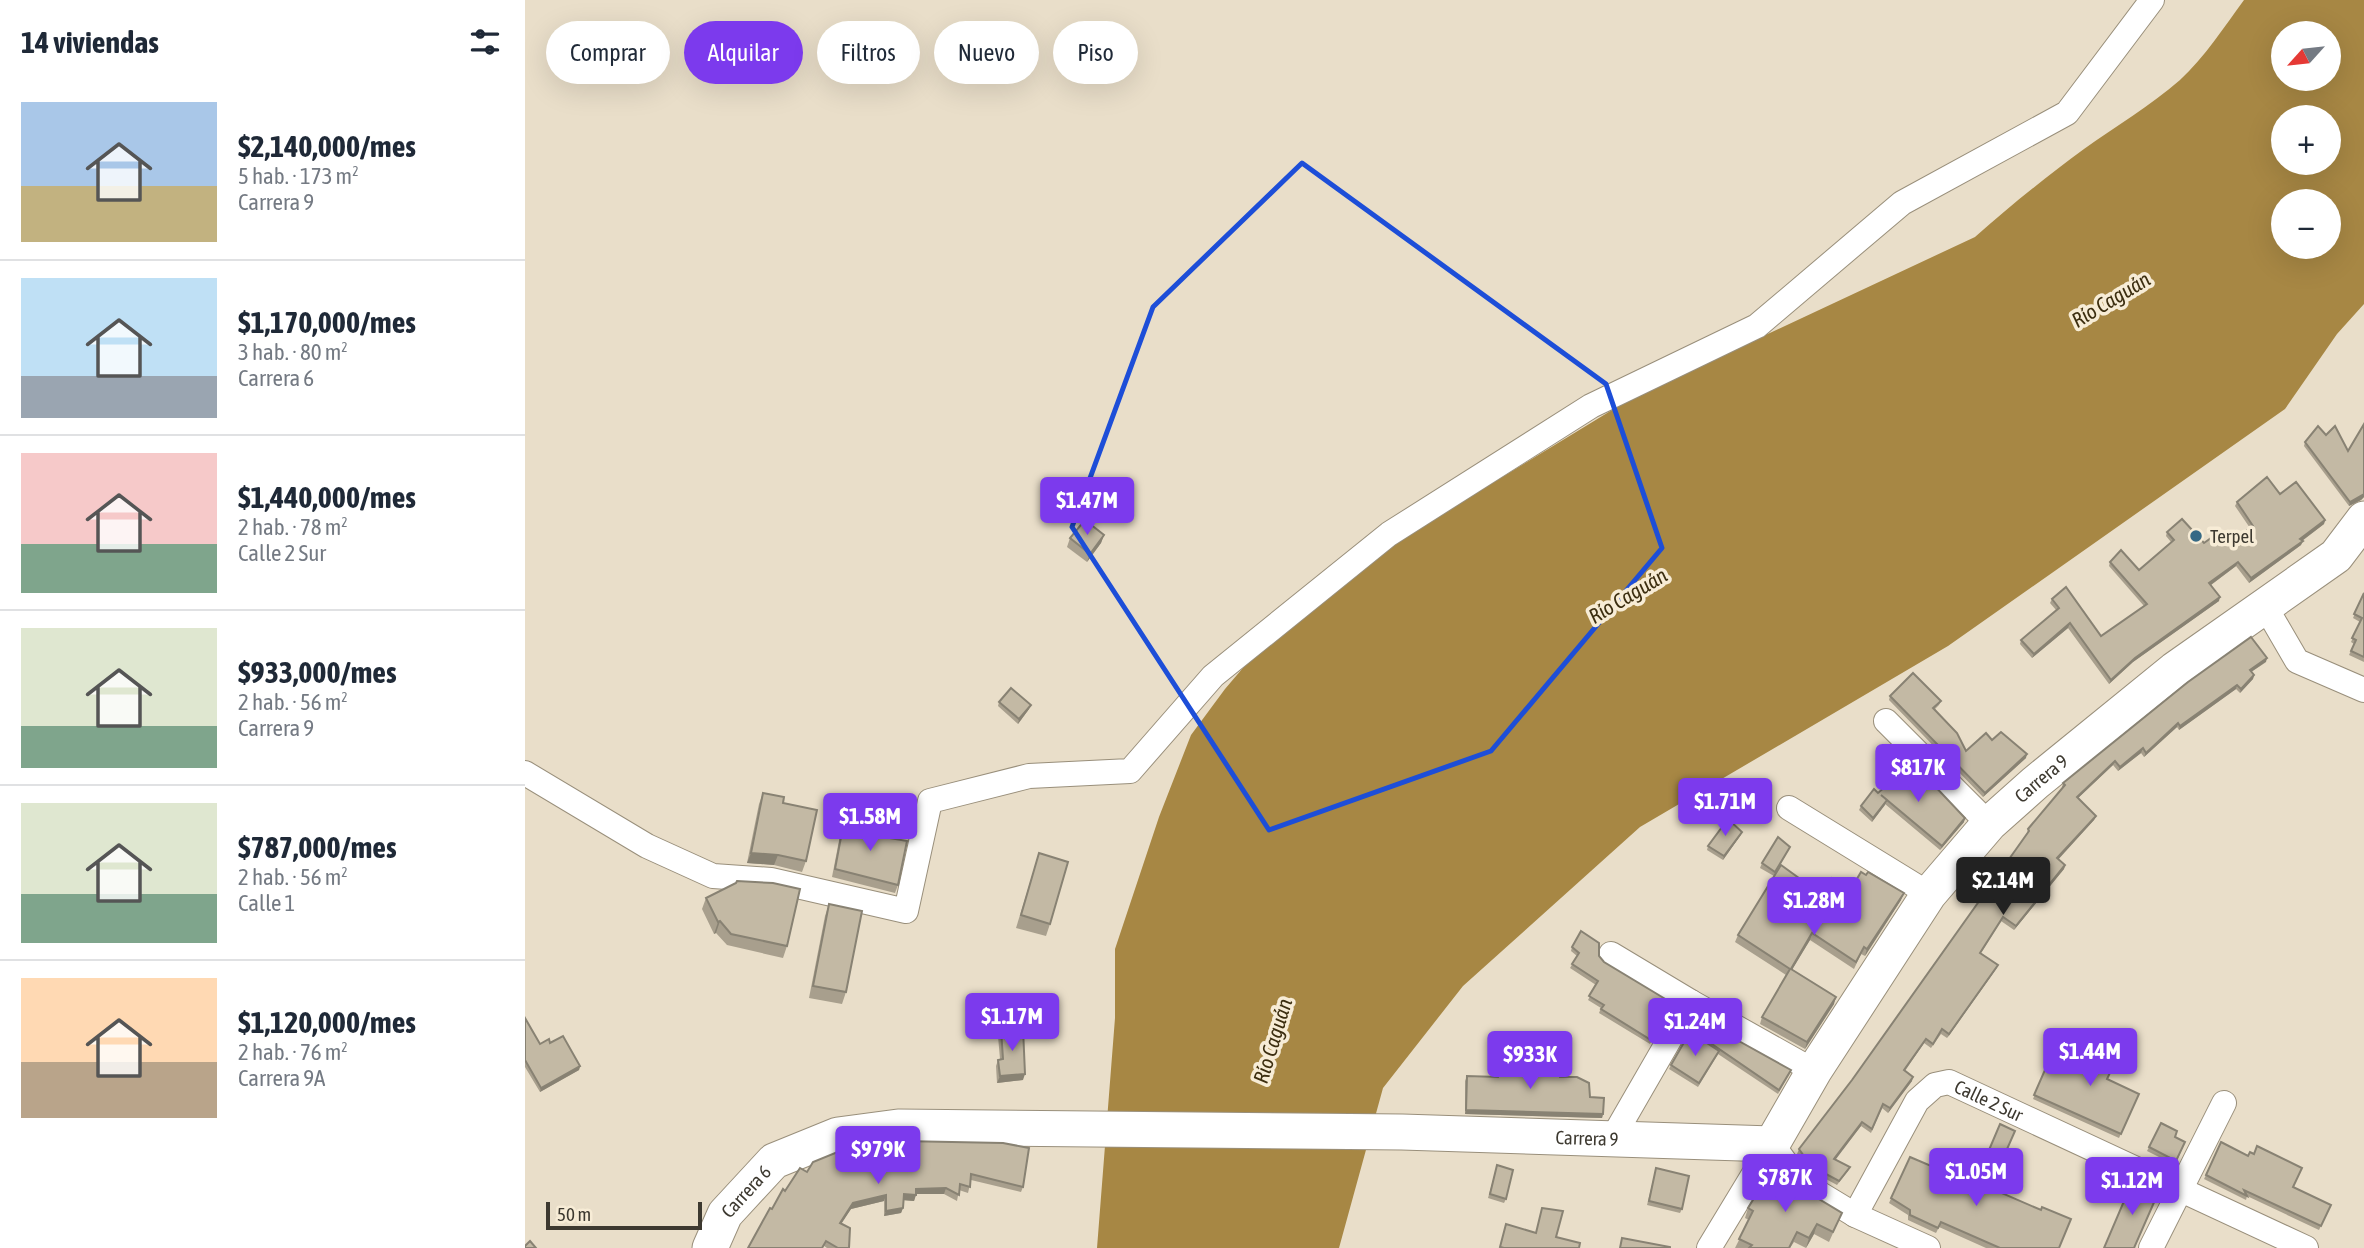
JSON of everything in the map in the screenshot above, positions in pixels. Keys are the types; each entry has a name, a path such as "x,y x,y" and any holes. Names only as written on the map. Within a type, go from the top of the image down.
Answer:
{"main road":[{"name":"Carrera 9","path":"1402,1132 1772,1144 1814,1071 1929,894 1989,824 2174,670 2336,556 2364,519"},
{"name":"Carrera 6","path":"711,1248 725,1214 774,1161 838,1135 898,1126 1402,1132"}],"street":[{"path":"525,773 647,846 713,876 772,880 906,911 930,801 1029,776 1130,771 1213,676 1389,534 1591,406 1757,326 1902,203 2067,113 2152,0"},
{"path":"2265,606 2297,661 2364,690"},
{"path":"1887,721 1989,824"},
{"path":"1789,808 1929,894"},
{"path":"1611,954 1814,1071"},
{"path":"1612,1139 1691,1002"},
{"name":"Calle 2 Sur","path":"1855,1215 1917,1101 1935,1085 1949,1082 2306,1248"},
{"path":"2151,1248 2224,1103"},
{"path":"1772,1144 1799,1181 1855,1215 1888,1240 1928,1248"},
{"name":"Carrera 9","path":"1709,1248 1772,1144"}],"highlighted area":[{"path":"1302,163 1606,384 1662,548 1491,751 1269,830 1072,527 1153,307"}],"water":[{"name":"Río Caguán","path":"2244,0 2364,0 2364,304 2337,334 2285,409 1948,646 1640,827 1463,986 1383,1088 1339,1248 1097,1248 1115,1018 1115,949 1159,817 1191,735 1248,662 1389,546 1635,396 1975,237 2056,170 2157,99 2180,80 2206,52"}],"building":[{"path":"2364,424 2364,494 2350,502 2305,442 2318,426 2326,435 2335,426 2348,451"},
{"path":"2267,477 2280,494 2296,482 2325,520 2300,539 2303,541 2251,578 2238,562 2209,583 2220,597 2135,658 2111,680 2070,623 2034,654 2021,640 2059,608 2052,599 2066,587 2101,636 2147,604 2110,562 2121,550 2139,570 2174,540 2167,532 2182,519 2204,543 2218,533 2227,545 2253,526 2237,502"},
{"path":"1085,520 1104,535 1090,554 1070,538"},
{"path":"2364,593 2364,657 2351,651 2356,640 2352,638 2362,618 2354,614"},
{"path":"2251,637 2267,658 2250,670 2254,675 2241,689 2237,685 2180,726 2178,723 2146,753 2143,748 2120,767 2115,761 2077,797 2096,816 2057,858 2065,865 2016,926 2003,917 1980,953 1998,965 1949,1034 1942,1029 1933,1044 1926,1039 1904,1070 1913,1077 1890,1108 1883,1104 1872,1129 1862,1122 1834,1159 1850,1167 1839,1181 1811,1166 1799,1149 1852,1080 2028,829 2065,785 2063,783 2188,682"},
{"path":"1913,673 1941,701 1933,708 1957,733 1966,751 1986,733 1992,740 2001,732 2027,754 1985,793 1890,696"},
{"path":"1011,688 1031,705 1019,719 999,702"},
{"path":"1913,763 1965,818 1942,846 1887,800 1873,818 1861,806 1874,789 1878,793"},
{"path":"763,793 784,797 783,803 817,810 806,861 751,853"},
{"path":"845,816 868,821 866,834 907,841 898,885 835,869"},
{"path":"1728,819 1742,832 1724,856 1708,846"},
{"path":"1778,837 1790,847 1775,872 1762,863"},
{"path":"1039,853 1068,862 1050,924 1021,915"},
{"path":"1781,865 1821,894 1832,878 1851,889 1861,872 1866,875 1868,872 1904,893 1856,962 1812,933 1791,969 1836,997 1807,1042 1762,1017 1790,969 1738,935"},
{"path":"737,881 773,883 800,889 787,946 731,934 718,922 706,898"},
{"path":"829,904 862,911 846,992 813,986"},
{"path":"1581,931 1599,943 1599,956 1604,962 1672,1003 1651,1040 1601,1009 1604,1005 1589,996 1598,981 1572,964 1579,953 1572,947"},
{"path":"525,1018 540,1044 549,1039 550,1043 563,1036 580,1066 541,1088 525,1060"},
{"path":"1023,1028 1025,1074 1000,1076 998,1060 1003,1059 1001,1029"},
{"path":"1719,1030 1791,1070 1779,1090 1709,1042"},
{"path":"1690,1032 1719,1051 1699,1083 1671,1065"},
{"path":"2102,1033 2124,1043 2107,1079 2139,1094 2121,1134 2034,1095 2051,1056 2084,1072"},
{"path":"1499,1052 1523,1053 1523,1071 1560,1072 1560,1077 1577,1077 1589,1083 1590,1097 1604,1098 1603,1114 1466,1110 1467,1076 1498,1077"},
{"path":"2161,1123 2177,1131 2175,1137 2185,1142 2176,1161 2149,1147"},
{"path":"2000,1124 2015,1131 2004,1156 1989,1150"},
{"path":"901,1141 1003,1143 1029,1148 1023,1187 971,1174 970,1187 960,1184 959,1195 946,1188 916,1189 916,1195 904,1194 903,1208 886,1211 886,1195 853,1203 840,1223 850,1228 849,1248 838,1248 826,1241 822,1248 748,1248 770,1208 772,1209 783,1189 785,1191 800,1168 807,1172 813,1162 845,1149"},
{"path":"2221,1142 2248,1156 2250,1152 2254,1154 2257,1146 2302,1168 2293,1187 2331,1205 2321,1226 2244,1190 2247,1196 2206,1175"},
{"path":"1910,1157 1931,1166 1934,1159 1991,1185 1990,1188 2041,1210 2042,1207 2071,1219 2059,1248 2000,1248 1941,1222 1938,1228 1910,1215 1910,1210 1891,1198"},
{"path":"1497,1165 1513,1170 1506,1199 1490,1194"},
{"path":"1656,1168 1689,1176 1682,1209 1649,1201"},
{"path":"1772,1169 1780,1173 1782,1169 1794,1184 1842,1213 1833,1232 1817,1224 1809,1238 1797,1232 1789,1248 1749,1248 1752,1245 1739,1239 1753,1211 1748,1208"},
{"path":"2133,1180 2159,1191 2134,1248 2104,1248"},
{"path":"1542,1208 1563,1211 1556,1237 1580,1243 1579,1248 1500,1247 1506,1224 1536,1233"},
{"path":"1622,1238 1670,1247 1670,1248 1620,1248"},
{"path":"530,1241 536,1248 525,1248"}],"place":[{"name":"Terpel","path":"2196,536"}]}
